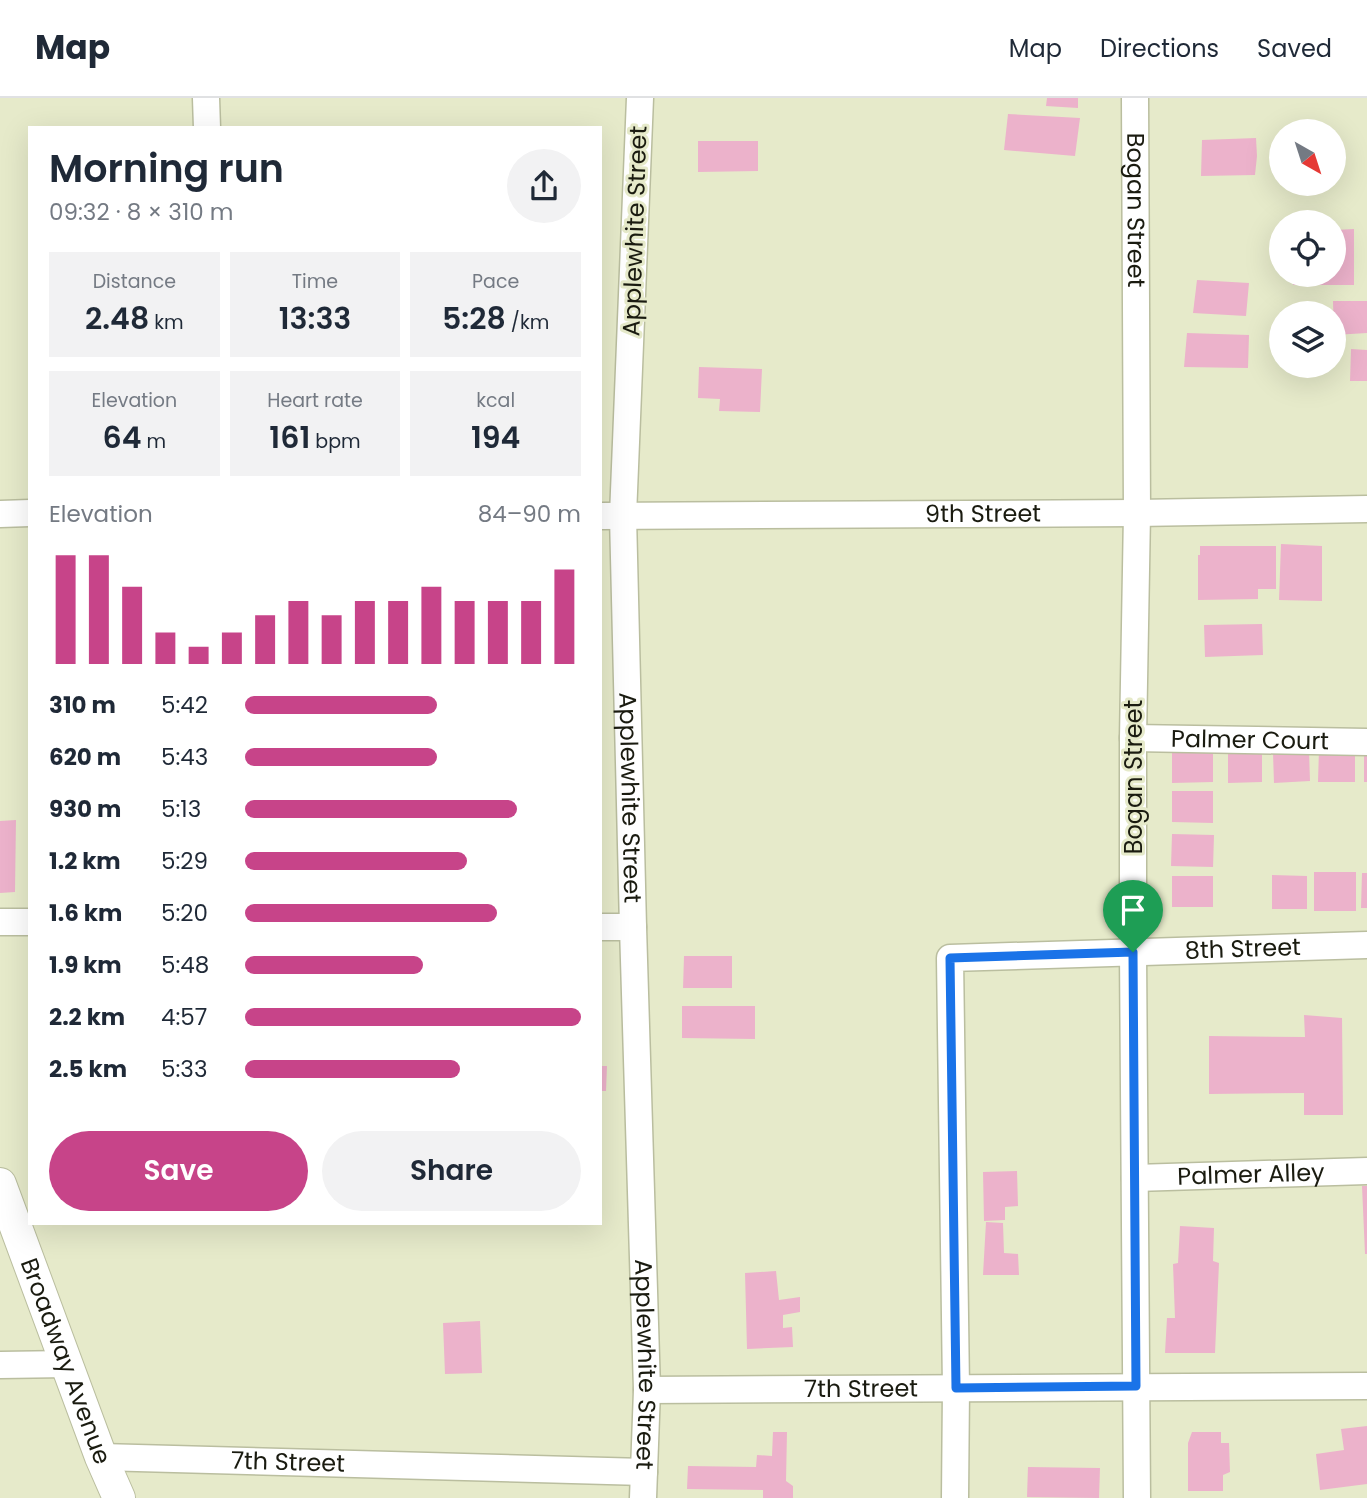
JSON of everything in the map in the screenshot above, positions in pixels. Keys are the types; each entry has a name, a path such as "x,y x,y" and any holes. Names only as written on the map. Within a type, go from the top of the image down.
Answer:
{"main road":[{"name":"Broadway Avenue","path":"0,1184 101,1457 119,1498"}],"street":[{"path":"206,98 206,126"},
{"name":"Applewhite Street","path":"640,98 612,516 633,927 647,1390 643,1485"},
{"name":"Bogan Street","path":"1135,98 1137,513 1133,952 1136,1498"},
{"name":"9th Street","path":"612,516 1367,509"},
{"path":"0,514 28,513"},
{"name":"Palmer Court","path":"1133,738 1367,742"},
{"path":"0,922 28,922"},
{"path":"602,927 633,927"},
{"name":"8th Street","path":"956,1388 950,958 1367,946"},
{"name":"Palmer Alley","path":"1135,1178 1367,1171"},
{"path":"0,1365 68,1364"},
{"name":"7th Street","path":"647,1390 1367,1386"},
{"path":"955,1498 956,1388"},
{"name":"7th Street","path":"101,1457 643,1485"}],"building":[{"path":"1047,98 1078,98 1078,108 1046,106"},
{"path":"1008,114 1080,118 1075,156 1004,150"},
{"path":"1256,138 1255,175 1201,176 1202,140"},
{"path":"698,141 758,141 758,171 698,172"},
{"path":"1346,229 1354,229 1354,285 1346,285"},
{"path":"1197,280 1249,283 1246,316 1193,313"},
{"path":"1346,301 1367,301 1367,333 1346,334"},
{"path":"1187,333 1249,335 1248,368 1184,367"},
{"path":"1351,349 1367,350 1367,381 1350,381"},
{"path":"699,367 762,369 760,412 719,411 720,399 698,398"},
{"path":"1281,544 1322,546 1322,601 1279,600"},
{"path":"1200,546 1276,546 1276,589 1258,589 1258,599 1198,600"},
{"path":"1262,624 1263,655 1205,657 1204,625"},
{"path":"1364,747 1367,747 1367,782 1364,782"},
{"path":"1319,749 1355,749 1355,782 1318,782"},
{"path":"1172,751 1213,751 1213,782 1172,783"},
{"path":"1262,751 1262,782 1228,783 1228,752"},
{"path":"1309,751 1310,781 1274,783 1273,753"},
{"path":"1172,791 1213,791 1213,823 1172,822"},
{"path":"16,820 15,892 0,893 0,821"},
{"path":"1172,834 1214,835 1213,867 1171,866"},
{"path":"1314,872 1356,872 1356,911 1314,911"},
{"path":"1362,873 1367,873 1367,908 1361,908"},
{"path":"1272,875 1307,876 1307,909 1272,909"},
{"path":"1172,876 1213,876 1213,907 1172,907"},
{"path":"684,956 732,956 732,988 683,988"},
{"path":"682,1006 755,1006 755,1039 682,1038"},
{"path":"1304,1015 1342,1018 1343,1115 1304,1115 1304,1093 1209,1094 1209,1036 1305,1037"},
{"path":"602,1066 607,1066 606,1091 602,1091"},
{"path":"1017,1171 1018,1206 1005,1207 1005,1220 984,1221 983,1172"},
{"path":"1362,1186 1367,1186 1367,1254 1365,1254"},
{"path":"986,1222 1003,1223 1004,1253 1018,1254 1019,1275 983,1275"},
{"path":"1180,1226 1214,1228 1213,1261 1219,1263 1215,1353 1165,1353 1167,1318 1175,1318 1173,1264 1178,1263"},
{"path":"776,1271 779,1300 800,1297 800,1312 783,1315 783,1328 792,1327 793,1347 747,1349 745,1273"},
{"path":"480,1321 482,1373 445,1374 443,1323"},
{"path":"1367,1426 1367,1484 1320,1490 1316,1454 1344,1450 1341,1429"},
{"path":"773,1432 787,1432 786,1481 793,1486 793,1498 763,1498 763,1490 687,1489 688,1466 756,1467 757,1455 772,1456"},
{"path":"1192,1432 1221,1432 1221,1443 1229,1443 1230,1472 1223,1475 1223,1491 1188,1491 1188,1443"},
{"path":"1028,1467 1100,1468 1099,1498 1027,1497"}],"route":[{"path":"1133,952 1136,1386 956,1388 950,958 1133,952"}]}
